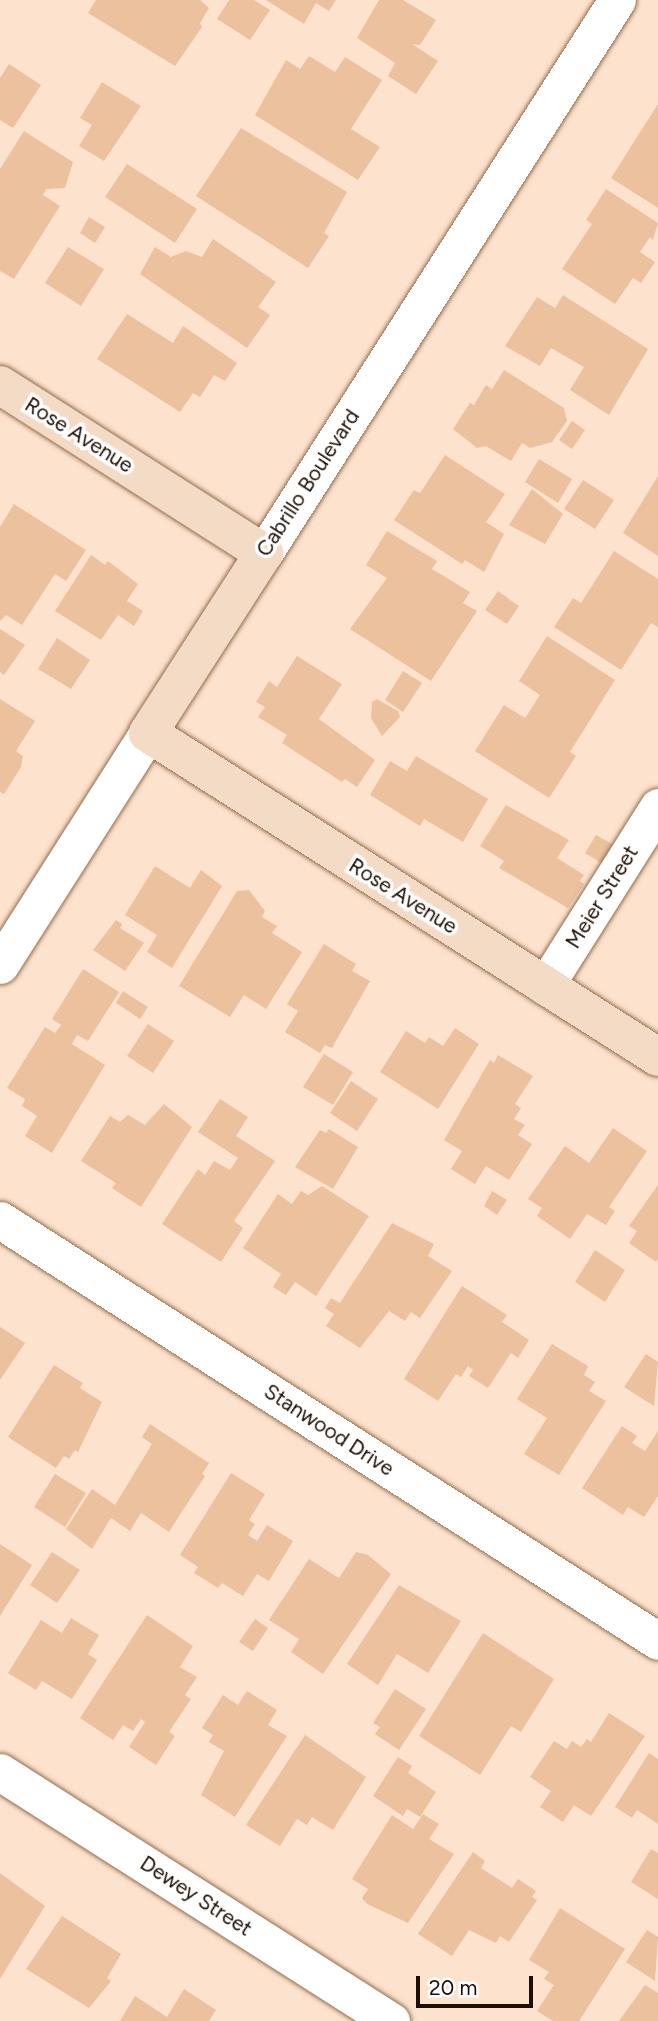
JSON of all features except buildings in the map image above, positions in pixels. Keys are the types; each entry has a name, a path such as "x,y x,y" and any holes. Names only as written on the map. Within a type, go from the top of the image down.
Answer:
{"street":[{"name":"Cabrillo Boulevard","path":"0,965 617,0"},
{"name":"Rose Avenue","path":"0,385 264,553"},
{"name":"Rose Avenue","path":"148,733 658,1057"},
{"name":"Meier Street","path":"545,986 658,807"},
{"name":"Stanwood Drive","path":"0,1220 658,1641"},
{"name":"Dewey Street","path":"0,1772 391,2021"}]}
